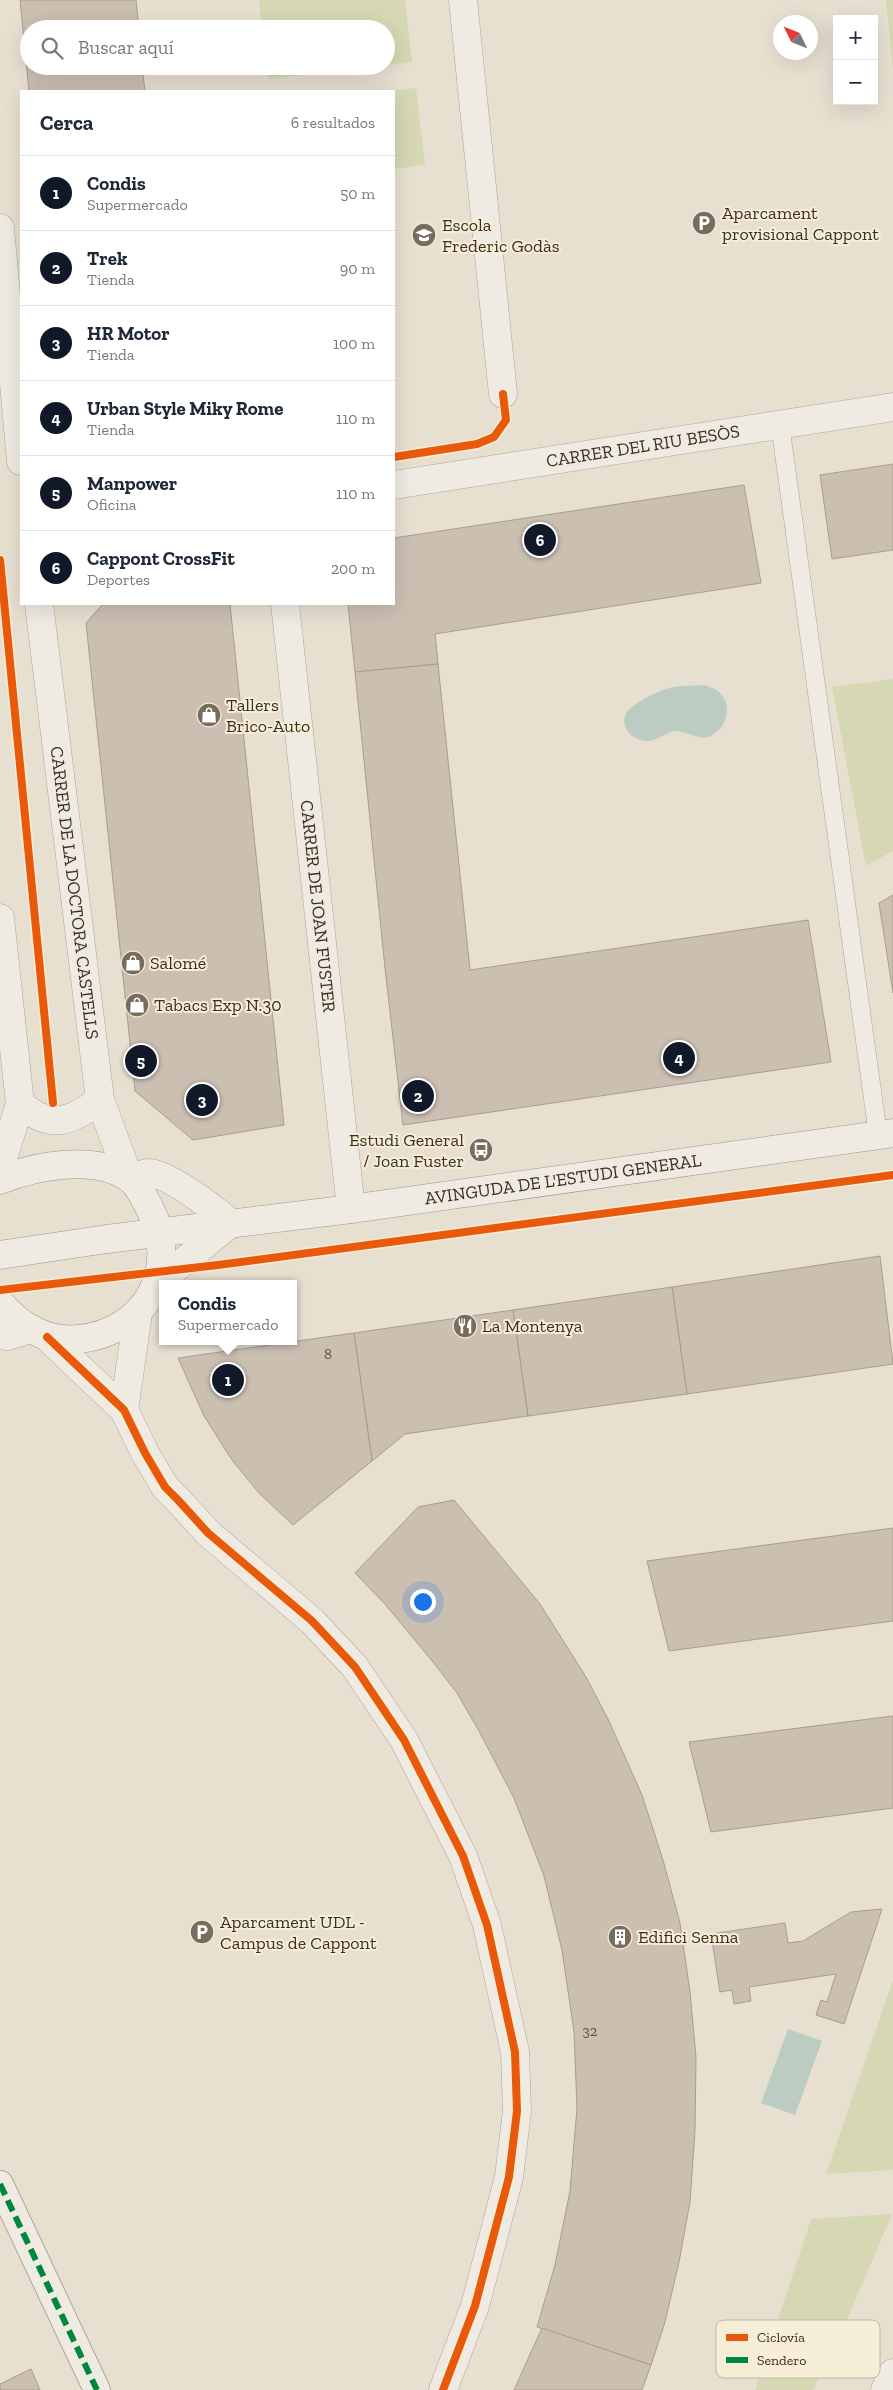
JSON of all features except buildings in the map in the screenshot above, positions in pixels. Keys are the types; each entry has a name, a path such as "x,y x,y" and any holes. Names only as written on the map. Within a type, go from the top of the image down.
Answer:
{"street":[{"path":"463,0 503,394"},
{"path":"0,228 20,450"},
{"name":"CARRER DEL RIU BESÒS","path":"395,484 893,406"},
{"name":"CARRER DE LA DOCTORA CASTELLS","path":"39,605 100,1100 129,1178"},
{"name":"CARRER DE JOAN FUSTER","path":"285,605 351,1209"},
{"path":"0,918 20,1104 0,1168"},
{"path":"20,1104 31,1114 48,1121 55,1121 82,1113 100,1100"},
{"name":"AVINGUDA DE L'ESTUDI GENERAL","path":"0,1255 231,1223 351,1209 886,1134"},
{"path":"0,1180 22,1172 71,1164 104,1168 129,1178 144,1196 159,1233 162,1251 156,1284"},
{"path":"129,1178 150,1173 194,1193 231,1223 161,1280"},
{"path":"0,1334 7,1336 39,1333 71,1340 96,1338 118,1328 138,1313 159,1282"},
{"path":"0,1303 12,1316 39,1333 124,1410 145,1453 165,1487 208,1533 334,1642 372,1691 404,1740 463,1856 488,1924 515,2052 517,2111 509,2177 483,2279 475,2306 443,2390"},
{"path":"124,1410 138,1313"},
{"path":"0,2184 97,2390"},
{"path":"885,2390 893,2373"}],"lane":[{"path":"780,424 886,1134"}],"green space":[{"path":"259,0 405,0 412,62 395,64 395,20 261,20"},
{"path":"886,0 893,0 893,70"},
{"path":"268,75 301,75 268,79"},
{"path":"416,88 425,165 395,169 395,90"},
{"path":"893,679 893,851 866,866 832,687"},
{"path":"893,1980 893,2170 826,2174"},
{"path":"892,2214 847,2320 778,2320 811,2219"},
{"path":"759,2378 819,2378 813,2390 755,2390"}],"shaded area":[{"path":"704,685 713,688 723,696 727,709 725,721 717,732 711,736 698,737 674,731 650,741 643,741 627,731 624,719 627,712 642,700 669,688"},
{"path":"788,2029 822,2041 795,2115 761,2103"}],"marked path":[{"path":"0,2184 97,2390"}],"cycle path":[{"path":"395,457 477,444 494,437 506,420 503,394"},
{"path":"0,560 53,1103"},
{"path":"0,1290 218,1265 893,1175"},
{"path":"47,1337 124,1410 145,1453 165,1487 208,1533 312,1621 355,1667 404,1740 463,1856 487,1925 515,2052 517,2111 509,2177 475,2306 443,2390"}],"place":[{"name":"Aparcament provisional Cappont","path":"704,223"},
{"name":"Escola Frederic Godàs","path":"424,235"},
{"name":"Cappont CrossFit","path":"540,540"},
{"name":"Tallers Brico-Auto","path":"209,715"},
{"name":"Salomé","path":"133,963"},
{"name":"Tabacs Exp N.30","path":"137,1005"},
{"name":"Urban Style Miky Rome","path":"679,1058"},
{"name":"Manpower","path":"141,1061"},
{"name":"Trek","path":"418,1096"},
{"name":"HR Motor","path":"202,1100"},
{"name":"Estudi General / Joan Fuster","path":"481,1150"},
{"name":"La Montenya","path":"465,1326"},
{"name":"Condis","path":"228,1380"},
{"name":"Aparcament UDL - Campus de Cappont","path":"202,1932"},
{"name":"Edifici Senna","path":"620,1937"}]}
